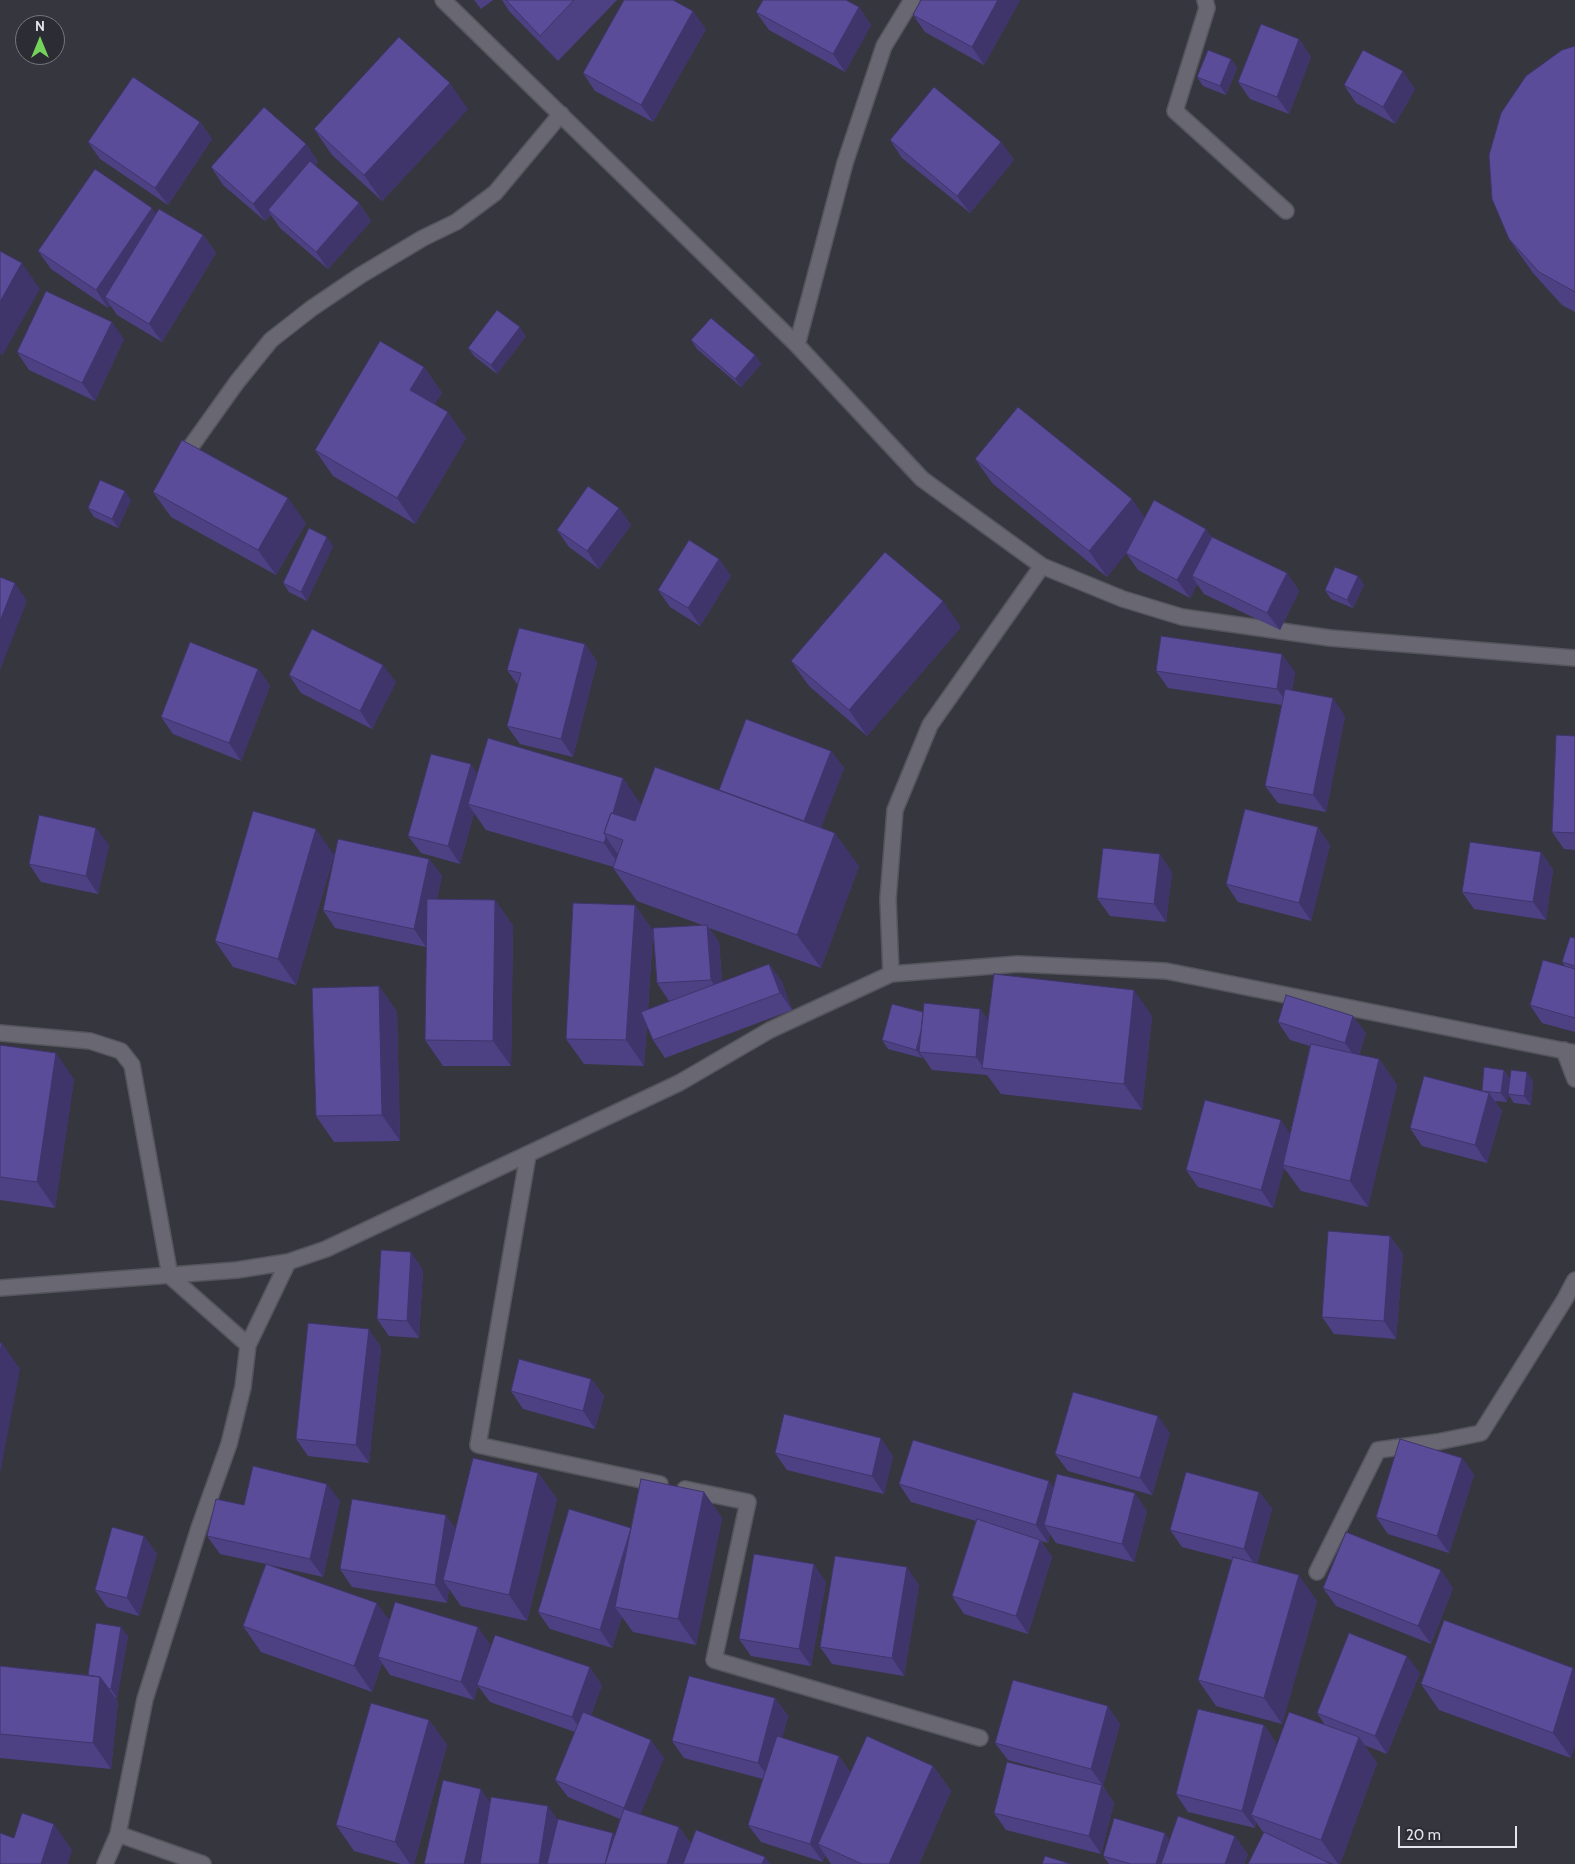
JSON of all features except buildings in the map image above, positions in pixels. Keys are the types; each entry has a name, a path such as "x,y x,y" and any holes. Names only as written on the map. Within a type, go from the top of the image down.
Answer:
{"street":[{"path":"443,0 797,344 922,479 1042,566 1123,599 1182,617 1330,638 1575,658"},
{"path":"797,344 845,163 884,46 912,0"},
{"path":"1205,0 1207,8 1175,111 1286,211"},
{"path":"187,452 237,382 272,340 312,308 361,275 423,238 456,222 495,194 561,114"},
{"path":"891,974 888,899 895,810 930,725 1042,566"},
{"path":"0,1288 170,1276 288,1262 326,1249 679,1083 770,1030 891,974 1018,964 1166,971 1570,1052 1575,1079"},
{"path":"0,1033 90,1041 121,1050 132,1065 170,1276 248,1346"},
{"path":"528,1155 478,1445 748,1502 714,1660 980,1738"},
{"path":"105,1864 118,1834 145,1699 198,1528 229,1444 243,1387 248,1346 288,1262"},
{"path":"1317,1572 1378,1450 1437,1442 1481,1433 1575,1280"},
{"path":"118,1834 203,1864"}]}
